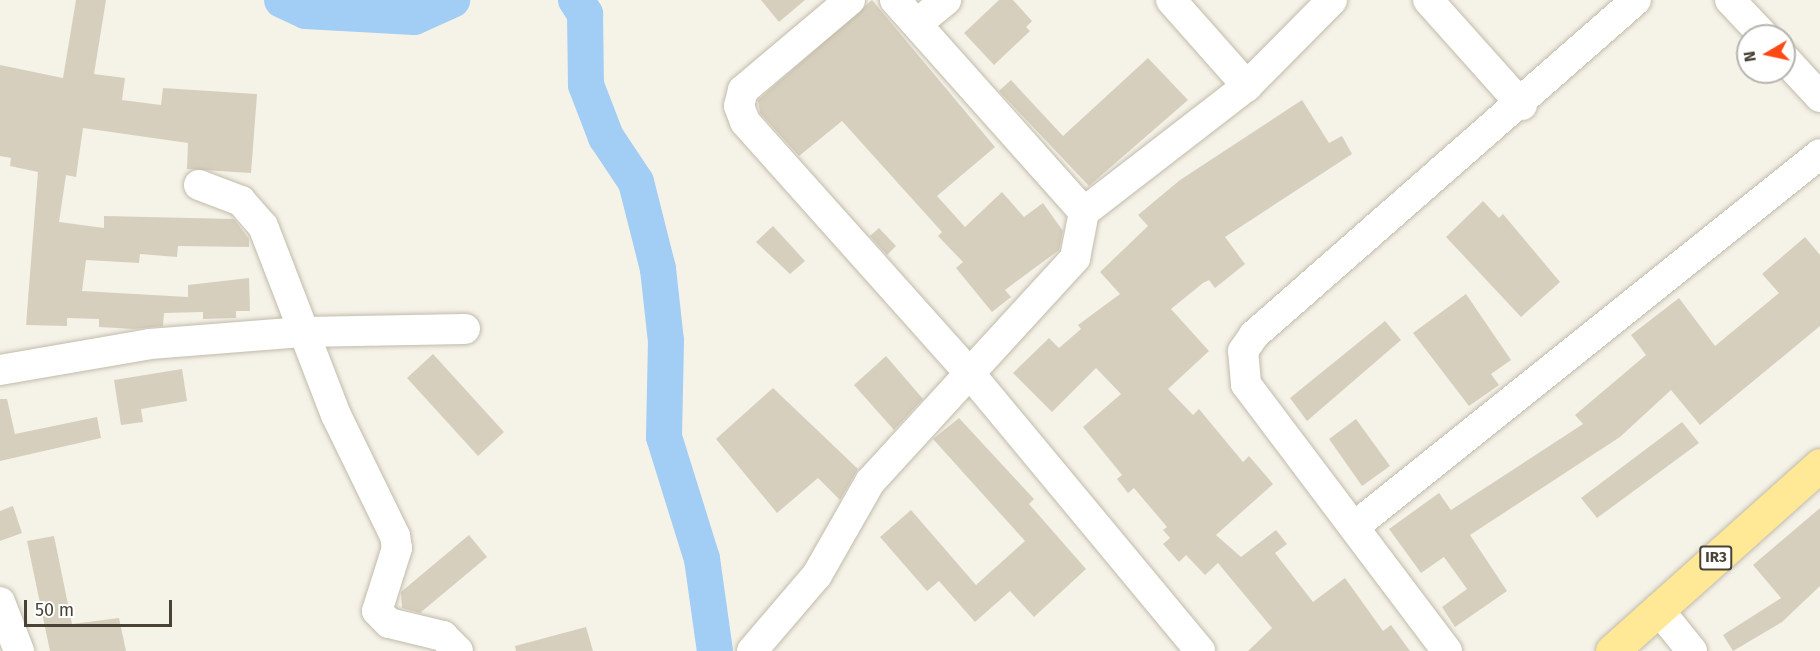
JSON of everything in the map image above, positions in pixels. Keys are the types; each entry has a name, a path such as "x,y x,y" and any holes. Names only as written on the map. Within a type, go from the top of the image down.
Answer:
{"main road":[{"name":"IR3","path":"1612,651 1820,465"}],"street":[{"path":"850,0 743,90 739,106 745,122 972,376 1200,651"},
{"path":"895,0 918,22 1084,212"},
{"path":"918,22 946,0"},
{"path":"1171,0 1247,86"},
{"path":"752,651 817,575 870,482 972,376 1075,258 1084,212 1247,86 1332,0"},
{"path":"1428,0 1522,105"},
{"path":"1447,651 1246,384 1243,351 1254,335 1522,105 1636,0"},
{"path":"1730,0 1753,24"},
{"path":"1796,71 1820,97"},
{"path":"1355,526 1820,154"},
{"path":"199,185 253,210 336,415 395,536 397,548 377,611 389,623 443,636 459,651"},
{"path":"0,370 150,344 303,332 465,329"},
{"path":"0,602 19,651"},
{"path":"1658,609 1692,651"}],"building":[{"path":"76,0 106,0 94,74 125,78 122,100 161,105 163,88 257,94 251,173 187,169 188,143 83,128 76,177 66,175 59,222 104,228 104,216 234,219 249,239 249,247 178,246 177,257 140,254 139,263 86,260 82,291 188,297 188,285 249,278 250,311 236,311 236,318 203,319 203,312 164,313 163,326 134,329 99,327 99,319 67,318 67,326 26,325 38,172 10,166 11,158 0,156 0,65 63,78"},
{"path":"761,0 805,0 779,22"},
{"path":"872,0 995,147 937,196 965,227 1002,192 1024,217 1043,203 1063,231 1059,250 1005,290 1011,297 992,312 956,268 963,262 938,236 942,232 842,121 799,156 760,113 758,100"},
{"path":"999,0 1013,0 1032,21 1026,27 1030,31 994,65 964,33"},
{"path":"1148,58 1188,100 1089,186 999,91 1011,80 1063,136"},
{"path":"1302,100 1329,143 1342,136 1352,154 1225,237 1245,264 1215,288 1209,280 1203,283 1171,309 1209,351 1168,389 1193,415 1199,409 1243,462 1249,456 1273,484 1216,535 1241,557 1276,530 1287,544 1275,553 1313,602 1345,578 1383,631 1391,625 1410,651 1248,651 1272,628 1218,563 1205,575 1186,555 1179,562 1163,544 1170,538 1163,530 1167,527 1134,488 1128,493 1117,479 1122,475 1083,427 1121,394 1096,368 1052,412 1013,373 1049,338 1059,348 1081,329 1078,325 1120,294 1100,272 1148,226 1138,215 1180,180"},
{"path":"1483,201 1499,218 1503,214 1560,282 1521,317 1446,237"},
{"path":"773,226 805,261 790,274 756,242"},
{"path":"879,228 896,246 887,255 870,236"},
{"path":"1805,237 1820,255 1820,326 1700,425 1671,390 1620,437 1470,535 1507,591 1455,627 1442,607 1467,589 1444,557 1421,573 1389,529 1439,493 1451,510 1583,424 1575,415 1646,355 1631,335 1679,298 1715,346 1779,293 1762,274"},
{"path":"1466,294 1511,360 1491,374 1499,385 1469,406 1413,333"},
{"path":"1385,321 1401,340 1307,421 1290,398"},
{"path":"433,354 504,432 478,456 407,378"},
{"path":"886,356 923,399 894,430 854,385"},
{"path":"182,369 187,401 141,409 143,422 121,425 114,380"},
{"path":"773,388 858,469 840,500 818,478 777,513 716,439"},
{"path":"0,399 7,399 15,434 97,417 101,438 0,461"},
{"path":"959,418 1034,499 1029,504 1086,569 1034,617 1010,591 975,622 939,581 927,591 880,537 911,510 976,585 1025,541 933,439"},
{"path":"1356,419 1390,466 1362,486 1329,439"},
{"path":"1682,422 1699,443 1597,518 1581,498"},
{"path":"13,506 22,533 0,541 0,511"},
{"path":"1820,508 1820,586 1782,622 1733,651 1723,635 1781,598 1753,565"},
{"path":"469,535 487,557 420,613 402,608 401,592"},
{"path":"54,536 72,624 119,618 126,651 50,651 27,541"},
{"path":"586,627 593,651 516,651 515,646"}],"waterway":[{"path":"282,0 306,11 414,17 452,0"},
{"path":"576,0 585,14 586,85 606,137 636,182 658,269 666,341 664,437 702,559 715,651"}]}
